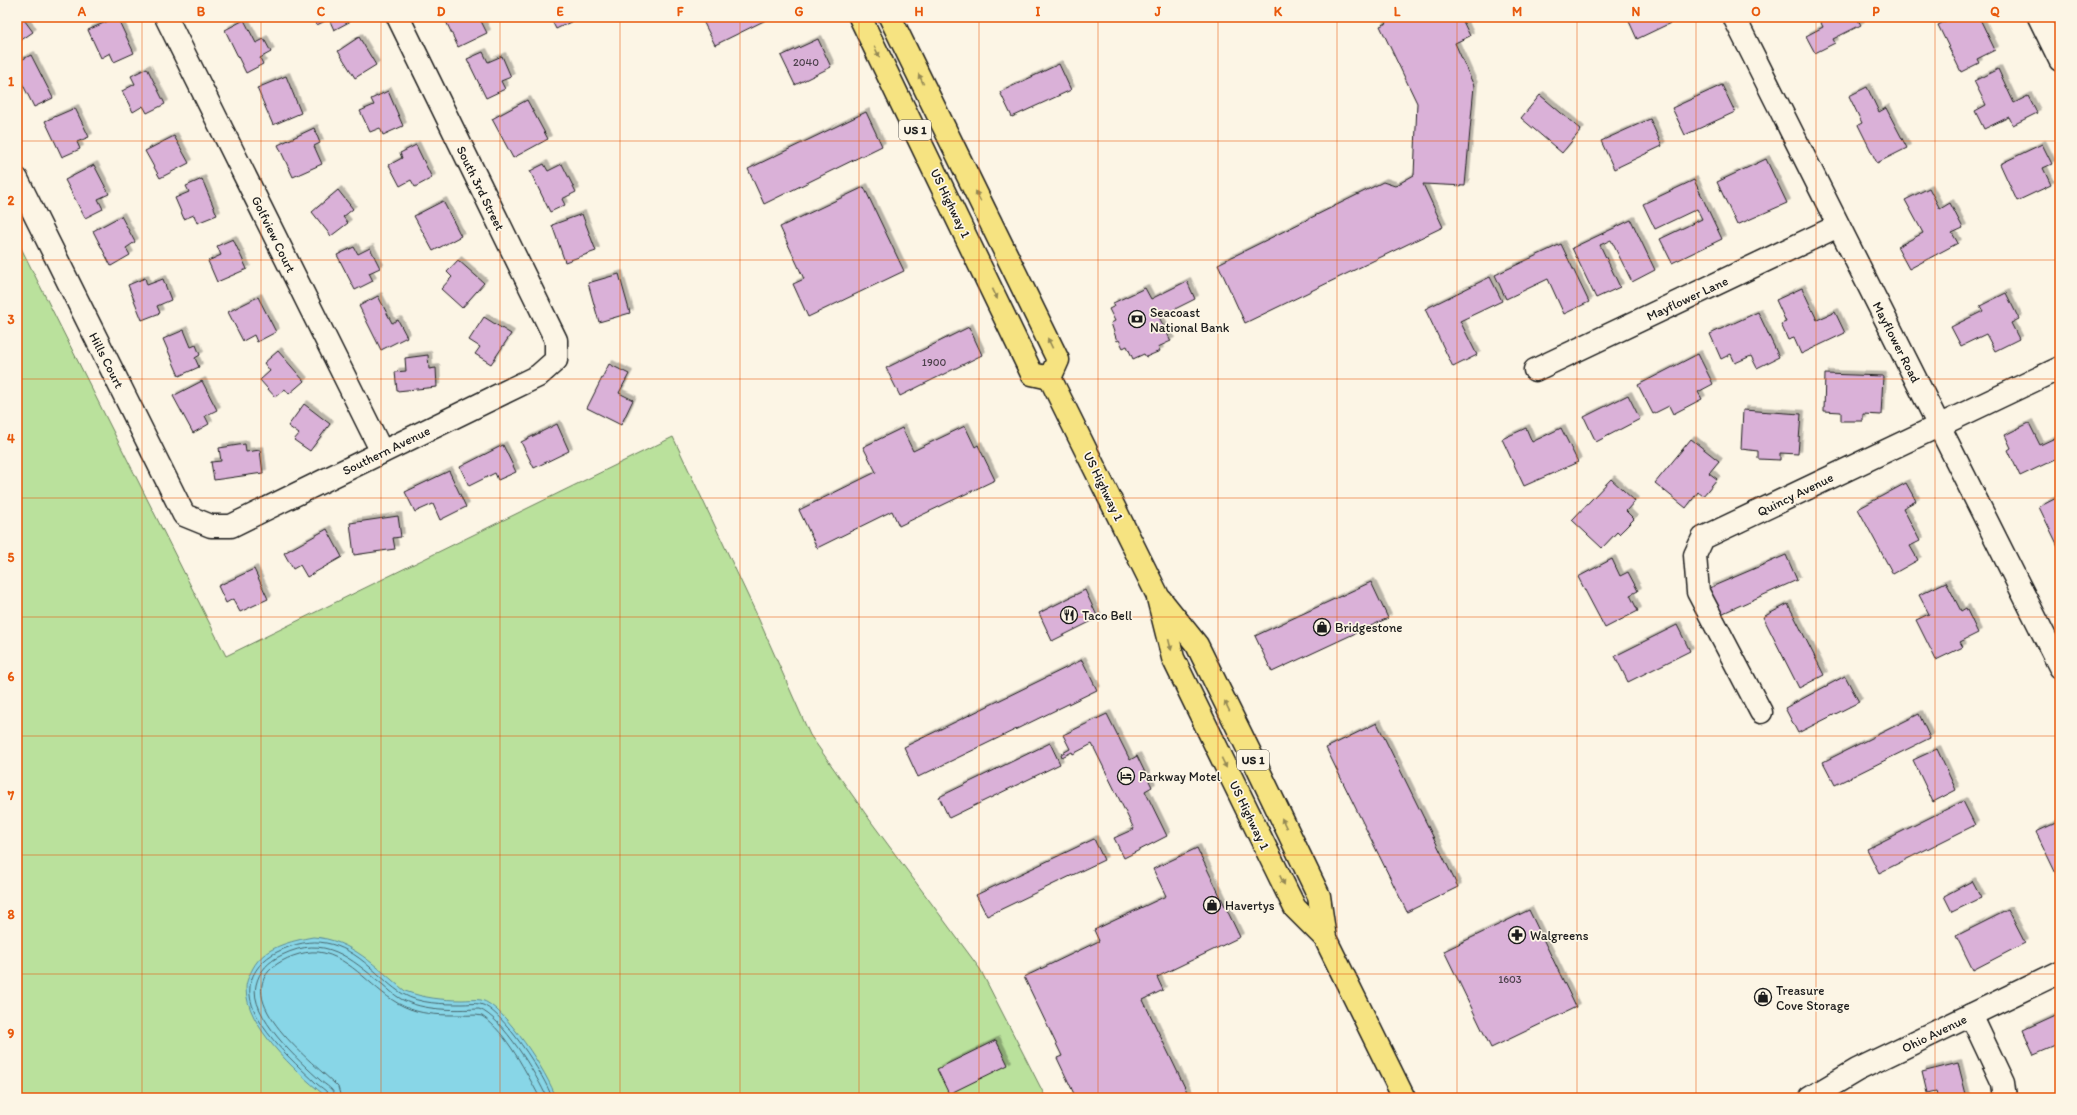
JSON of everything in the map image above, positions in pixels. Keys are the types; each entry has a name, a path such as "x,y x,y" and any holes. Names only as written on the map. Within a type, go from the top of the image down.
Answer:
{"main road":[{"name":"US Highway 1","path":"860,17 1032,374 1050,378 1157,594 1197,645 1319,896 1325,938 1404,1098"},
{"name":"US 1","path":"890,17 1058,360 1050,378"}],"street":[{"name":"Golfview Court","path":"166,17 382,452"},
{"name":"South 3rd Street","path":"398,17 556,340 556,360"},
{"name":"Mayflower Road","path":"1734,17 2060,667"},
{"path":"2039,17 2060,60"},
{"name":"Hills Court","path":"17,179 184,515 210,526"},
{"name":"Mayflower Lane","path":"1535,370 1838,226"},
{"name":"Southern Avenue","path":"210,526 231,526 538,376 556,360"},
{"name":"Quincy Avenue","path":"1761,712 1698,592 1695,555 1703,538 2060,368"},
{"name":"Ohio Avenue","path":"1810,1098 1857,1070 2060,972"},
{"path":"1971,1015 2003,1083 2004,1098"}],"green space":[{"path":"17,240 226,656 673,437 756,613 810,735 872,823 980,969 1046,1098 17,1098"}],"water":[{"path":"313,937 339,943 363,956 405,991 440,999 481,1000 491,1005 513,1027 524,1042 545,1074 556,1098 329,1098 299,1073 274,1047 254,1017 248,1003 246,988 247,980 253,968 264,955 287,943"}],"building":[{"path":"17,17 22,17 33,32 17,43"},
{"path":"117,17 134,53 114,62 110,53 101,58 88,30"},
{"path":"312,17 349,17 351,21 334,30 329,19 317,25"},
{"path":"444,17 479,17 487,33 458,47"},
{"path":"550,17 581,17 556,29"},
{"path":"701,17 772,17 715,45"},
{"path":"1384,17 1461,17 1470,36 1455,43 1474,86 1465,186 1423,184 1443,227 1245,323 1218,264 1383,182 1395,186 1414,175 1417,103 1380,26 1387,23"},
{"path":"1627,17 1683,17 1637,39"},
{"path":"1818,17 1856,17 1861,25 1833,39 1835,43 1815,53 1806,36 1823,27"},
{"path":"1953,17 1979,17 1995,50 1977,59 1979,63 1961,72 1938,25"},
{"path":"244,20 256,43 264,39 271,52 260,58 263,64 246,73 225,30"},
{"path":"359,37 376,65 355,78 338,51"},
{"path":"818,39 831,67 795,85 781,56"},
{"path":"483,52 488,62 502,56 511,77 501,81 505,89 486,98 467,59"},
{"path":"31,55 53,98 34,107 17,73 17,62"},
{"path":"1059,64 1071,90 1012,117 1000,92"},
{"path":"147,68 165,104 147,113 143,106 133,112 122,91 135,84 131,76"},
{"path":"1998,69 2014,103 2028,96 2037,113 2013,125 2009,117 1984,129 1975,111 1986,105 1974,81"},
{"path":"286,76 301,113 273,125 257,88"},
{"path":"1722,85 1735,112 1685,135 1672,108"},
{"path":"1867,87 1879,112 1886,108 1907,148 1877,163 1858,125 1862,123 1849,96"},
{"path":"388,91 403,126 383,135 380,128 370,132 360,111 374,105 371,99"},
{"path":"1540,95 1581,130 1562,153 1521,118"},
{"path":"527,100 548,139 513,158 492,119"},
{"path":"75,108 89,137 77,142 80,149 62,157 45,121"},
{"path":"866,112 882,146 764,204 748,169"},
{"path":"1650,119 1662,146 1614,169 1601,141"},
{"path":"314,128 320,143 314,146 322,164 293,177 278,145"},
{"path":"174,136 189,163 160,178 145,151"},
{"path":"2042,144 2052,164 2043,168 2051,185 2017,201 2000,164"},
{"path":"416,145 432,178 415,187 411,180 400,186 389,165 402,158 400,153"},
{"path":"1766,159 1787,203 1737,225 1717,182"},
{"path":"544,164 548,171 562,164 576,192 562,199 565,205 550,212 530,171"},
{"path":"94,165 109,194 98,199 103,209 85,218 65,180"},
{"path":"202,179 217,215 197,223 194,215 184,219 175,198 189,192 186,186"},
{"path":"1694,180 1722,239 1672,263 1660,239 1702,219 1697,209 1655,229 1643,204"},
{"path":"864,187 904,271 808,317 793,284 804,279 780,227"},
{"path":"1929,188 1940,209 1950,203 1963,228 1952,233 1958,243 1909,269 1897,247 1923,233 1905,200"},
{"path":"338,190 353,209 343,217 348,223 331,236 312,212"},
{"path":"443,201 461,236 433,251 414,216"},
{"path":"582,214 596,251 565,262 552,225"},
{"path":"121,216 135,242 126,248 130,255 111,266 93,231"},
{"path":"1631,220 1655,270 1632,282 1611,240 1600,245 1620,287 1596,298 1572,248"},
{"path":"233,239 247,269 217,282 208,261 221,255 217,246"},
{"path":"1561,244 1589,302 1564,314 1548,279 1506,299 1495,275"},
{"path":"354,247 358,254 370,248 380,268 369,273 373,281 355,290 337,255"},
{"path":"458,260 484,283 462,308 441,289 452,277 447,272"},
{"path":"619,274 630,313 599,322 588,283"},
{"path":"1490,277 1502,301 1460,321 1477,355 1453,367 1425,309"},
{"path":"145,278 147,285 163,279 171,300 157,306 160,313 142,320 128,285"},
{"name":"Seacoast National Bank","path":"1187,281 1195,299 1159,317 1171,341 1158,347 1160,351 1146,357 1144,354 1133,359 1127,346 1123,348 1119,340 1117,341 1111,323 1115,321 1109,309 1115,306 1113,303 1145,288 1151,299"},
{"path":"1802,288 1817,320 1835,312 1845,333 1801,354 1794,338 1788,340 1781,324 1786,322 1776,300"},
{"path":"2006,293 2019,319 2011,323 2019,339 1995,351 1986,334 1961,346 1951,327 1983,311 1980,306"},
{"path":"378,296 392,323 398,320 407,337 381,350 359,306"},
{"path":"258,297 276,332 257,342 254,335 243,341 228,312"},
{"path":"1758,312 1779,357 1757,368 1751,356 1735,363 1731,354 1721,359 1710,334"},
{"path":"484,317 511,334 491,364 475,354 480,347 469,340"},
{"path":"969,327 982,355 900,396 886,368"},
{"path":"184,330 191,347 196,345 200,355 195,358 199,367 179,376 163,339"},
{"path":"278,351 304,381 289,394 285,389 275,397 260,380 270,371 264,363"},
{"path":"1698,354 1713,384 1698,392 1702,399 1673,414 1669,406 1653,414 1638,385"},
{"path":"428,355 429,369 436,368 437,387 397,391 395,372 406,371 405,358"},
{"path":"609,364 629,374 619,393 633,400 621,425 587,408"},
{"path":"1825,374 1883,376 1881,415 1863,414 1863,421 1841,421 1841,412 1824,411"},
{"path":"202,381 217,410 205,416 209,424 193,433 173,396"},
{"path":"1628,395 1640,419 1596,442 1584,417"},
{"path":"304,404 330,424 310,451 294,440 299,434 288,426"},
{"path":"1743,410 1801,414 1798,454 1780,453 1780,460 1758,459 1758,451 1741,449"},
{"path":"2029,423 2040,445 2057,437 2060,443 2060,457 2020,476 2008,450 2011,448 2005,435"},
{"path":"557,424 569,451 534,468 521,442"},
{"path":"965,426 975,447 978,445 995,480 899,526 892,511 817,548 799,510 876,472 863,447 902,428 913,451"},
{"path":"1526,428 1532,442 1561,428 1578,462 1524,486 1502,439"},
{"path":"1691,439 1719,461 1709,473 1717,479 1703,496 1698,492 1686,508 1655,483"},
{"path":"245,444 246,452 260,450 263,473 214,480 211,462 221,461 219,448"},
{"path":"503,445 516,472 498,480 495,473 469,486 460,467"},
{"path":"449,471 466,507 440,520 433,504 415,512 405,492"},
{"path":"1611,479 1635,501 1626,511 1634,519 1619,534 1617,532 1602,548 1572,520"},
{"path":"1906,483 1916,501 1903,508 1920,541 1910,546 1918,560 1893,574 1858,509"},
{"path":"2060,496 2060,548 2059,548 2039,507"},
{"path":"398,516 401,537 393,538 395,549 354,555 350,523"},
{"path":"327,529 342,557 307,577 300,565 293,569 284,553"},
{"path":"1786,555 1797,580 1721,614 1709,588"},
{"path":"1612,559 1620,576 1628,572 1638,591 1630,595 1638,611 1605,628 1578,577"},
{"path":"254,569 268,599 240,612 233,599 226,603 218,586"},
{"name":"Bridgestone","path":"1371,582 1388,618 1272,672 1255,636"},
{"path":"1946,582 1961,611 1966,608 1978,633 1960,642 1963,647 1936,660 1916,620 1929,614 1919,595"},
{"name":"Taco Bell","path":"1085,590 1098,618 1052,641 1039,613"},
{"path":"1788,604 1824,675 1799,688 1763,617"},
{"path":"1677,625 1690,651 1628,682 1615,656"},
{"path":"1082,660 1097,690 918,777 904,747"},
{"path":"1845,676 1859,702 1798,733 1785,708"},
{"path":"1107,714 1130,760 1137,756 1152,787 1145,791 1167,836 1124,858 1114,838 1134,829 1092,744 1073,754 1072,752 1062,757 1061,754 1070,749 1063,735"},
{"path":"1919,714 1930,738 1835,785 1823,762"},
{"path":"1377,723 1458,887 1407,912 1326,748"},
{"path":"1050,743 1060,764 949,818 939,797"},
{"path":"1937,749 1956,790 1933,802 1913,760"},
{"path":"1963,801 1975,825 1879,873 1867,849"},
{"path":"2060,821 2060,882 2036,832"},
{"path":"1094,839 1104,860 987,916 976,895"},
{"path":"1197,848 1240,937 1157,977 1163,990 1143,1000 1190,1098 1076,1098 1057,1058 1062,1056 1024,977 1099,941 1094,930 1166,896 1153,869"},
{"path":"1972,881 1981,898 1952,912 1944,896"},
{"name":"Walgreens","path":"1529,910 1576,1007 1491,1048 1444,951"},
{"path":"2008,910 2025,943 1973,970 1956,936"},
{"path":"2060,1013 2060,1044 2034,1055 2023,1030"},
{"path":"996,1040 1008,1065 949,1094 937,1069"},
{"path":"1958,1063 1967,1098 1938,1098 1936,1091 1927,1093 1922,1072"}],"place":[{"name":"Seacoast National Bank","path":"1137,319"},
{"name":"Taco Bell","path":"1069,615"},
{"name":"Bridgestone","path":"1322,627"},
{"name":"Parkway Motel","path":"1126,776"},
{"name":"Havertys","path":"1212,905"},
{"name":"Walgreens","path":"1517,935"},
{"name":"Treasure Cove Storage","path":"1763,997"}]}
